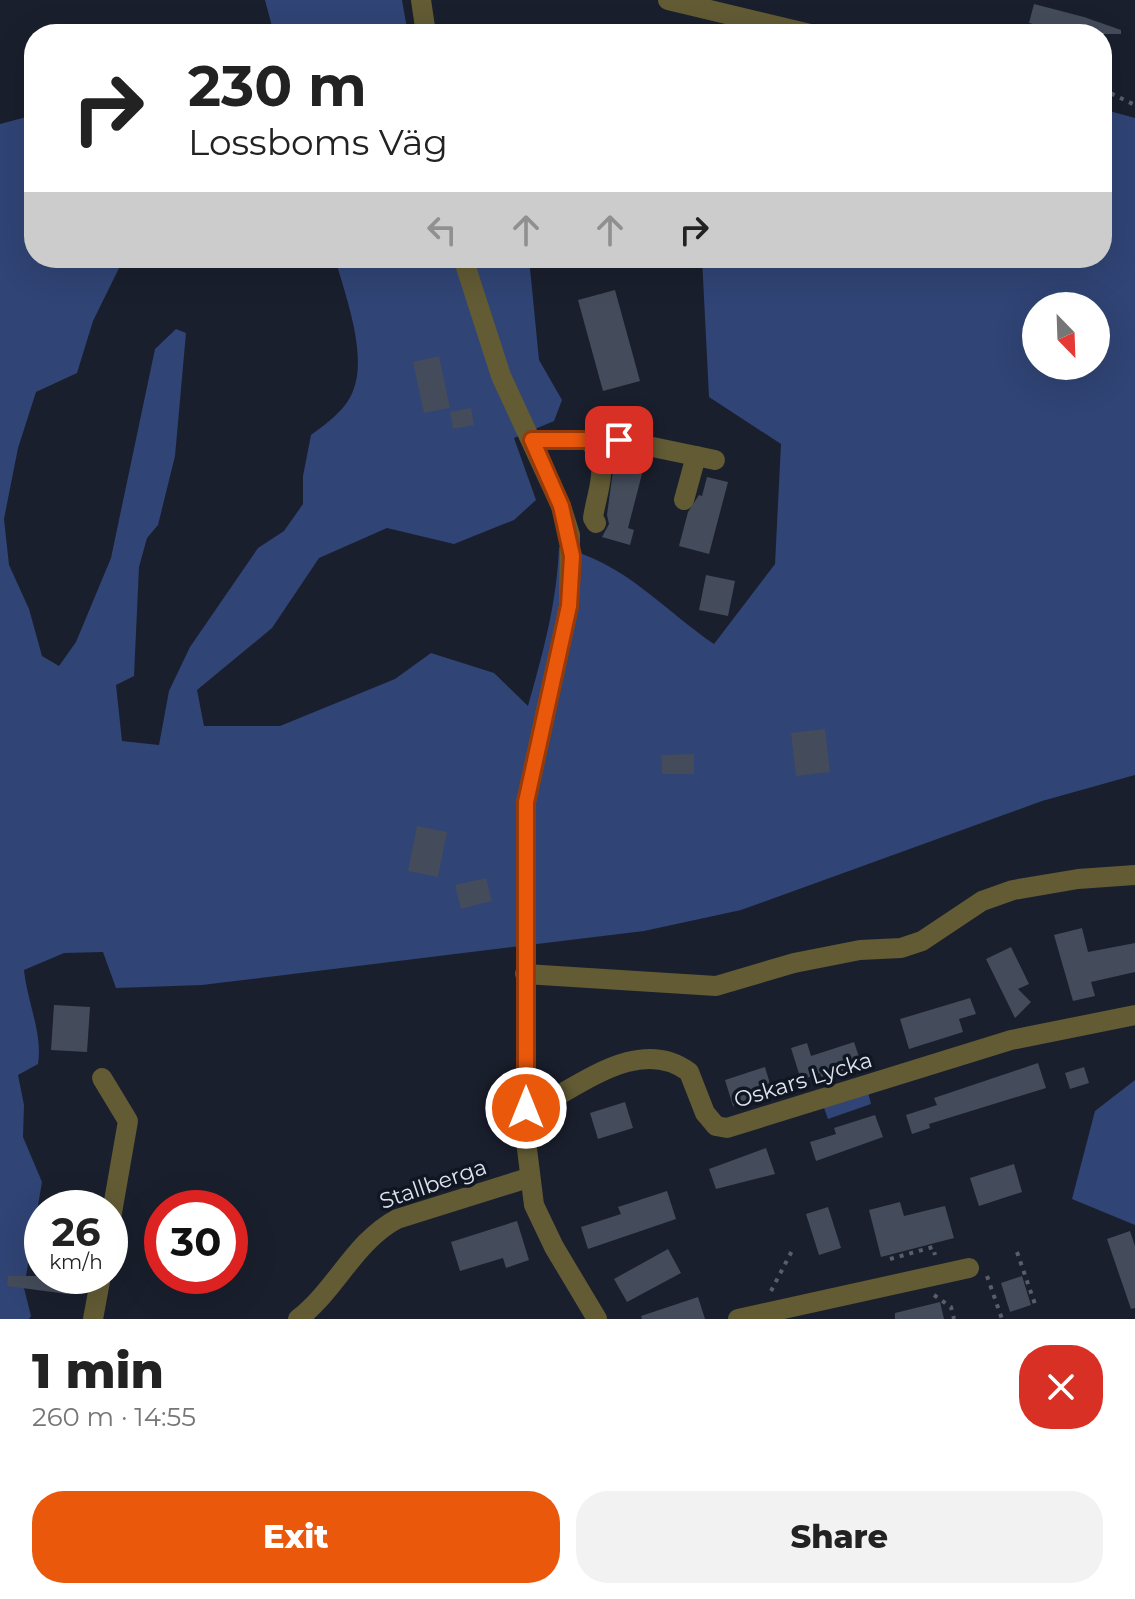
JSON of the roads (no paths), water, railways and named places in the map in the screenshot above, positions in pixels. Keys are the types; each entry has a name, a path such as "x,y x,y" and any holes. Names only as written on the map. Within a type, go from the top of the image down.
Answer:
{"street":[{"path":"421,0 425,24"},
{"path":"668,0 698,4 773,24"},
{"path":"466,268 501,376 561,506 572,556 569,606 526,802 528,1178 541,1222 597,1319"},
{"path":"532,440 548,437 590,442 619,440 705,458 684,500"},
{"path":"590,442 601,455 604,466 593,518 596,523"},
{"path":"525,974 716,986 794,963 860,950 901,948 922,941 982,901 1013,890 1078,879 1135,875"},
{"name":"Oskars Lycka","path":"526,1108 539,1106 623,1063 660,1058 689,1072 705,1113 716,1126 727,1128 1011,1040 1135,1015"},
{"path":"102,1078 128,1121 116,1190"},
{"name":"Stallberga","path":"298,1319 328,1291 377,1229 397,1219 528,1178"},
{"path":"738,1319 975,1265"},
{"path":"93,1319 98,1294"}]}
